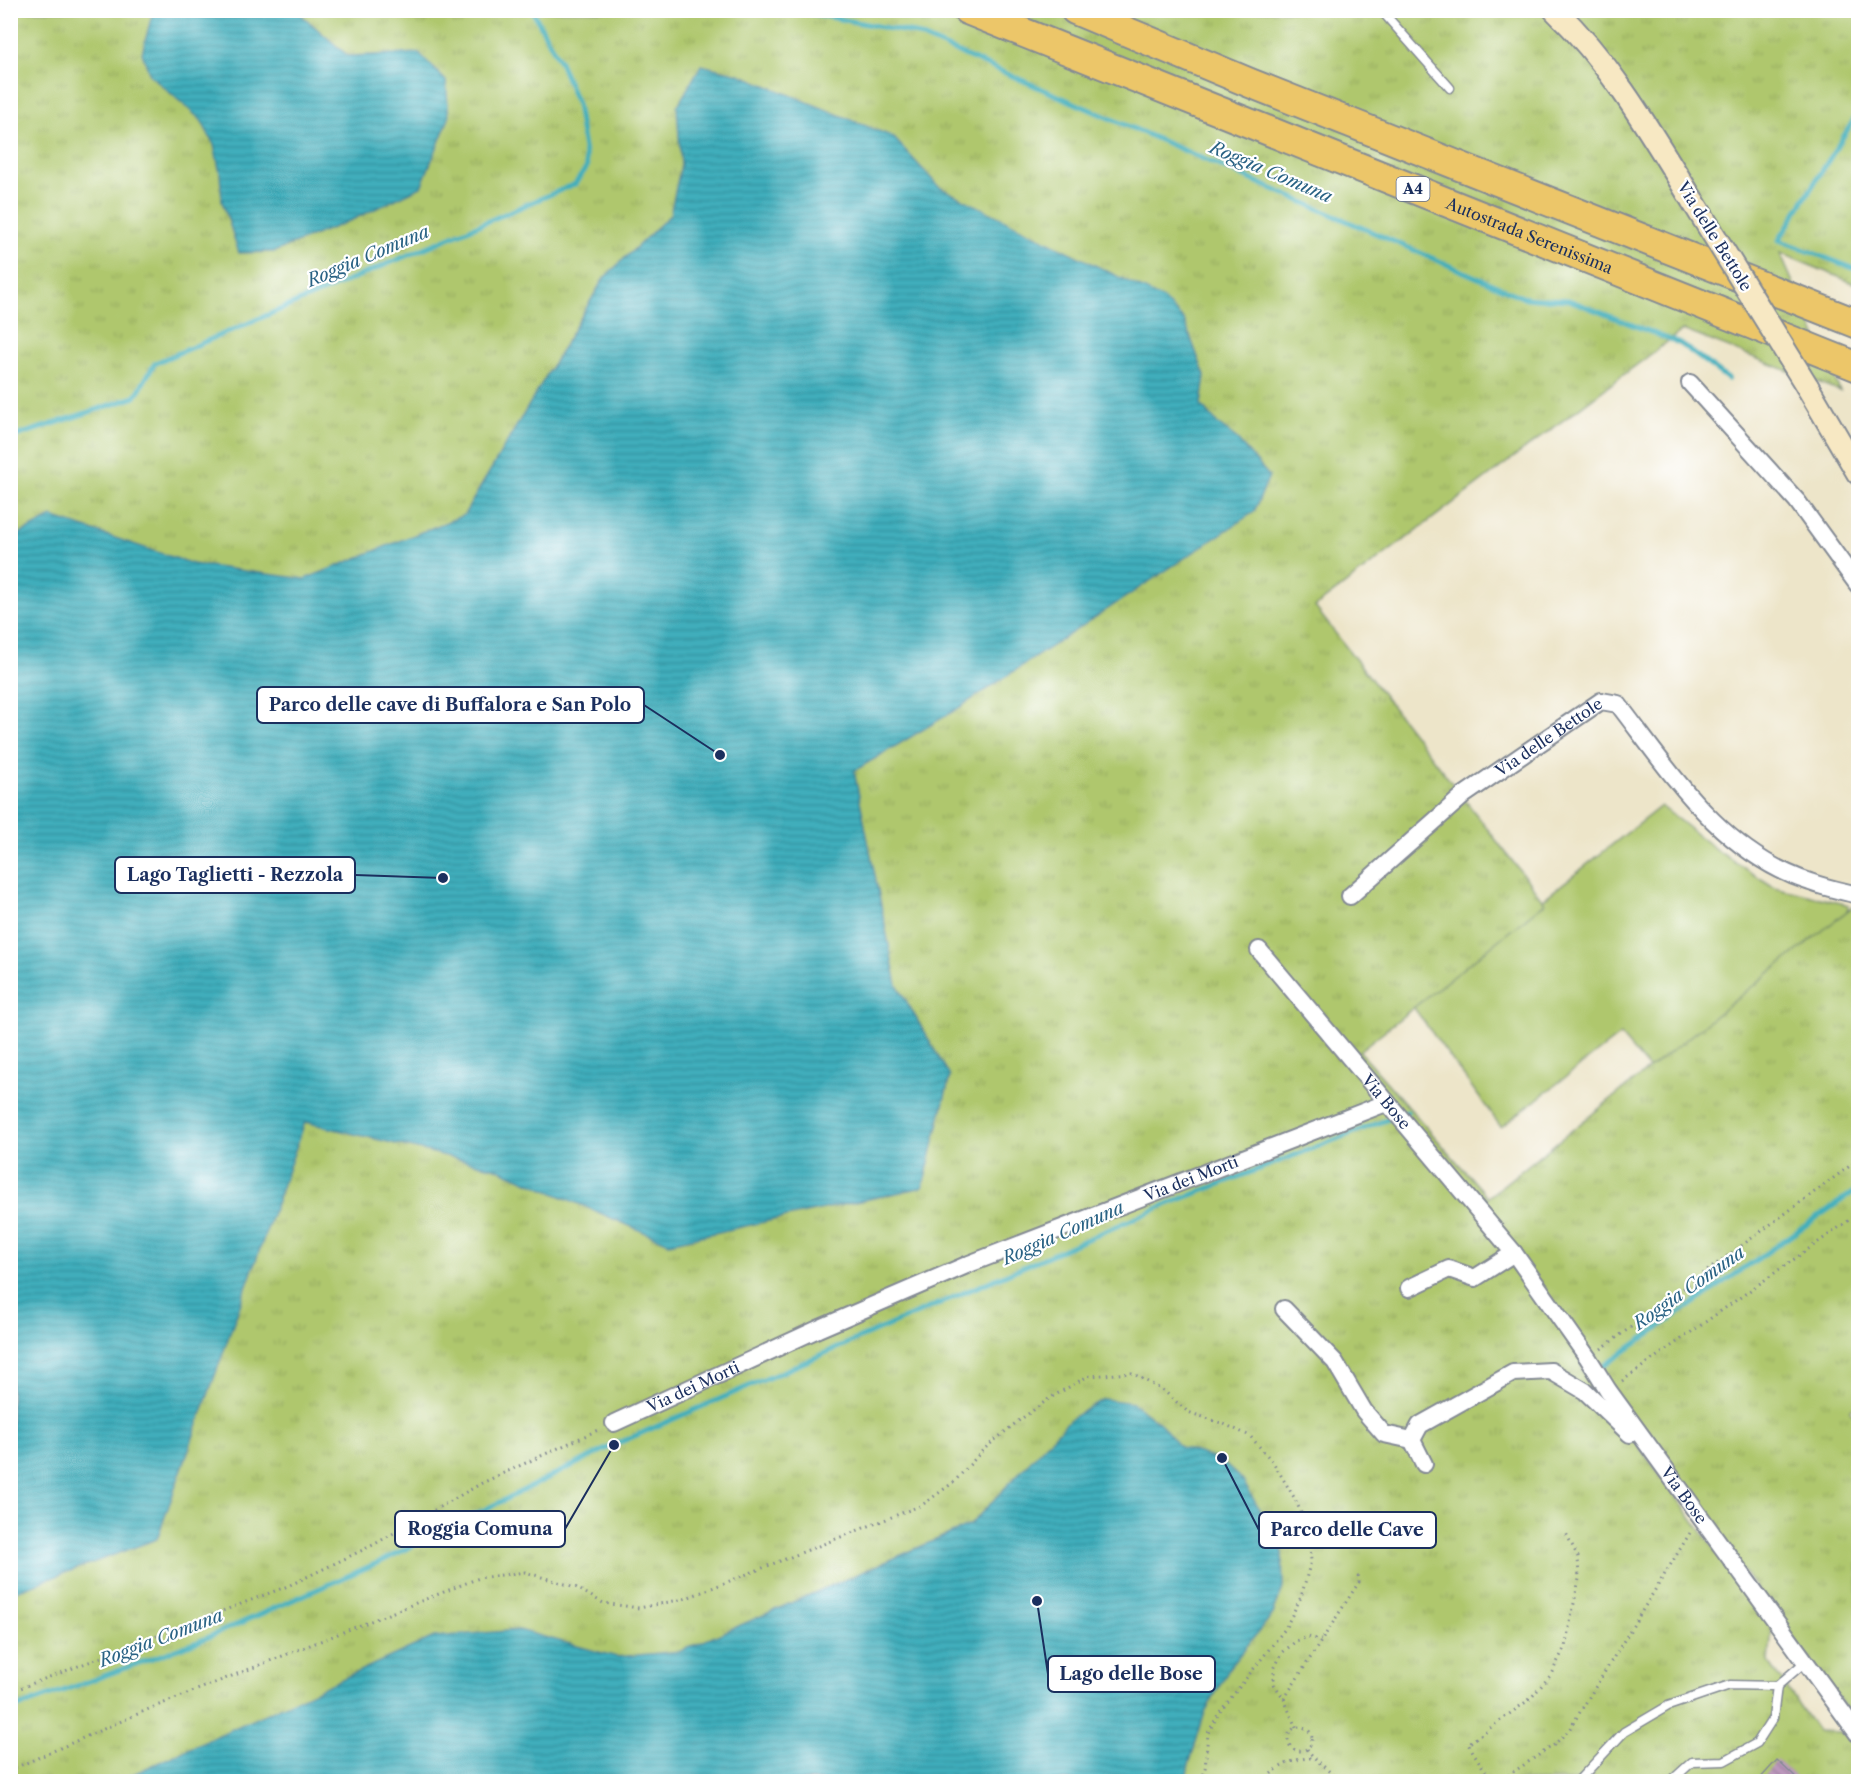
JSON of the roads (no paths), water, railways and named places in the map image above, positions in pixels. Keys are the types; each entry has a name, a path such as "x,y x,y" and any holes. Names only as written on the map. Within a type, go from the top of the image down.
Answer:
{"highway":[{"name":"Autostrada Serenissima","path":"967,10 1858,368"},
{"name":"A4","path":"1075,10 1250,83 1858,324"}],"main road":[{"name":"Via delle Bettole","path":"1555,10 1606,67 1639,112 1858,473"}],"street":[{"path":"1690,383 1797,501 1858,585"},
{"name":"Via delle Bettole","path":"1350,896 1464,795 1601,701 1618,704 1691,800 1723,831 1780,870 1809,882 1858,895"},
{"name":"Via Bose","path":"1259,950 1514,1253 1608,1390 1858,1734"},
{"name":"Via dei Morti","path":"614,1422 818,1329 969,1264 1386,1103"},
{"path":"1409,1288 1449,1269 1475,1278 1514,1253"},
{"path":"1284,1309 1335,1362 1364,1411 1384,1434 1412,1440"},
{"path":"1412,1440 1420,1425 1513,1373 1551,1371 1585,1391 1659,1461"},
{"path":"1412,1440 1424,1464"}],"lane":[{"path":"1381,10 1450,88"},
{"path":"1670,1782 1692,1762 1724,1761 1757,1743 1773,1718 1778,1686 1805,1662"},
{"path":"1577,1782 1624,1732 1668,1706 1730,1685 1778,1686"}],"water":[{"path":"153,11 297,11 348,56 419,53 446,81 449,118 421,187 354,219 274,252 239,253 222,201 220,173 214,145 201,120 150,75 142,53"},
{"path":"701,65 739,74 893,137 939,187 1163,299 1184,320 1205,376 1201,405 1219,425 1234,436 1269,476 1254,512 957,709 854,771 897,985 950,1076 923,1187 669,1243 496,1168 305,1122 157,1539 11,1593 11,538 52,517 193,564 305,579 464,515 604,278 670,215 681,165 677,107"},
{"path":"1103,1399 1133,1403 1161,1424 1180,1447 1220,1460 1243,1481 1282,1549 1283,1588 1273,1614 1232,1664 1205,1712 1186,1781 118,1781 434,1637 519,1630 617,1657 681,1651 970,1525 1070,1419"}],"waterway":[{"name":"Roggia Comuna","path":"10,438 135,397 155,363 575,184 587,167 577,104 560,62 532,10"},
{"name":"Roggia Comuna","path":"793,10 913,33 1522,297 1569,300 1681,344 1728,379"},
{"name":"Roggia Comuna","path":"1858,113 1779,240 1858,270"},
{"name":"Roggia Comuna","path":"10,1710 197,1642 384,1560 614,1445 1163,1206 1407,1112"},
{"name":"Roggia Comuna","path":"1599,1369 1858,1189"}],"place":[{"name":"Parco delle cave di Buffalora e San Polo","path":"720,755"},
{"name":"Lago Taglietti - Rezzola","path":"443,878"},
{"name":"Roggia Comuna","path":"614,1445"},
{"name":"Parco delle Cave","path":"1222,1458"},
{"name":"Lago delle Bose","path":"1037,1601"}]}
